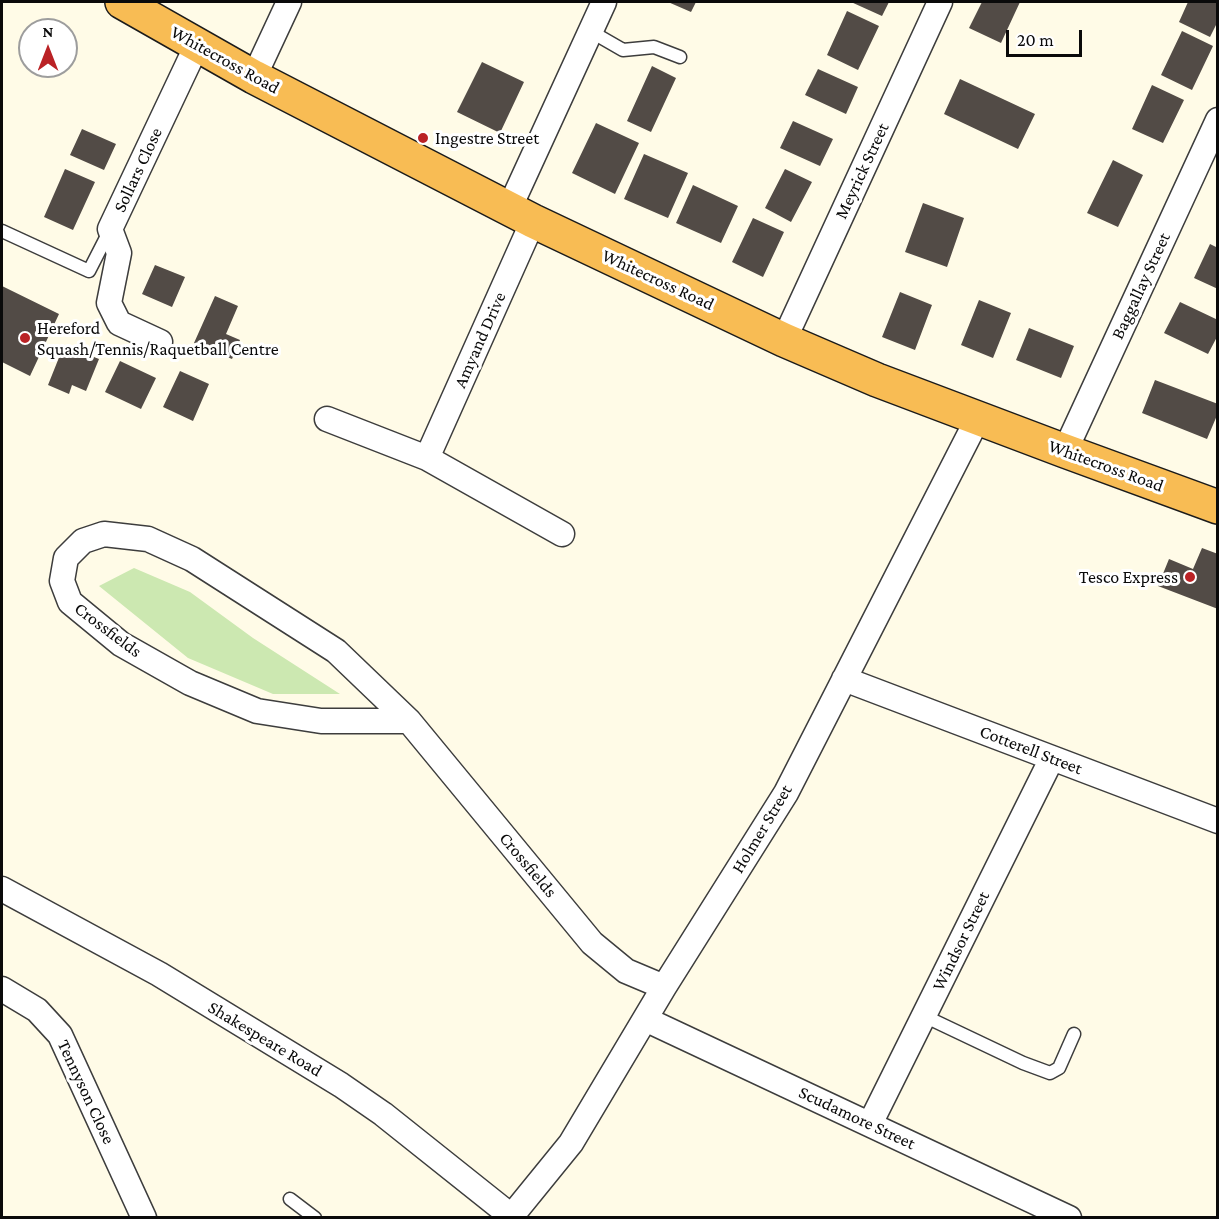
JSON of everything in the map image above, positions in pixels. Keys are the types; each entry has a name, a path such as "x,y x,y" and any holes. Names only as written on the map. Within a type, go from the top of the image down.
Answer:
{"highway":[{"name":"Whitecross Road","path":"122,2 254,77 521,215 784,340 877,380 1065,452 1218,507"}],"street":[{"path":"254,77 289,2"},
{"path":"521,215 590,31 604,2"},
{"name":"Meyrick Street","path":"784,340 940,2"},
{"name":"Sollars Close","path":"160,342 119,323 109,303 119,253 110,229 197,45"},
{"name":"Baggallay Street","path":"1065,452 1218,120"},
{"name":"Amyand Drive","path":"427,458 521,215"},
{"name":"Holmer Street","path":"510,1217 571,1143 664,987 786,793 978,418"},
{"path":"327,419 427,458 562,534"},
{"name":"Crossfields","path":"409,721 321,722 257,711 190,683 121,644 70,602 62,581 66,558 83,542 104,534 148,539 192,559 336,651 409,721 592,943 626,971 664,987"},
{"name":"Cotterell Street","path":"844,679 1218,821"},
{"name":"Windsor Street","path":"870,1124 1052,758"},
{"name":"Shakespeare Road","path":"2,889 159,975 340,1085 383,1114 510,1217"},
{"name":"Tennyson Close","path":"2,989 37,1010 60,1035 144,1218"},
{"name":"Scudamore Street","path":"645,1019 1070,1218"}],"lane":[{"path":"590,31 623,50 654,46 680,57"},
{"path":"2,231 89,271 110,229"},
{"path":"924,1016 1023,1063 1050,1073 1059,1068 1074,1034"},
{"path":"290,1199 315,1218"}],"green space":[{"path":"134,568 190,592 253,638 340,694 273,694 188,658 99,586"}],"building":[{"path":"668,2 696,2 691,12"},
{"path":"851,2 889,2 882,16"},
{"path":"982,2 1020,2 1001,43 969,28"},
{"path":"1188,2 1218,2 1218,21 1210,37 1179,22"},
{"path":"847,11 879,26 858,70 827,55"},
{"path":"1182,31 1213,46 1192,90 1161,75"},
{"path":"482,62 524,82 500,133 457,112"},
{"path":"652,66 676,78 651,132 627,121"},
{"path":"818,69 858,87 846,114 805,95"},
{"path":"960,79 1035,114 1018,149 944,114"},
{"path":"1152,85 1184,100 1163,143 1132,129"},
{"path":"793,121 833,139 820,166 780,148"},
{"path":"596,123 639,143 615,194 572,173"},
{"path":"82,129 116,144 104,170 70,155"},
{"path":"644,154 688,173 668,218 624,199"},
{"path":"1113,160 1143,175 1118,227 1087,213"},
{"path":"65,169 95,182 73,230 44,217"},
{"path":"785,169 812,182 791,222 765,208"},
{"path":"693,185 738,206 721,243 676,223"},
{"path":"923,203 964,218 947,267 905,252"},
{"path":"753,218 784,232 763,277 732,262"},
{"path":"1210,244 1218,248 1218,289 1194,278"},
{"path":"155,265 185,277 172,307 142,294"},
{"name":"Hereford Squash/Tennis/Raquetball Centre","path":"2,286 59,314 30,376 2,362"},
{"path":"900,292 932,305 915,350 882,337"},
{"path":"215,296 238,306 226,334 240,340 232,359 194,343"},
{"path":"979,300 1011,313 993,358 961,345"},
{"path":"1180,302 1218,320 1218,335 1208,354 1164,333"},
{"path":"1029,328 1074,346 1061,378 1016,360"},
{"path":"64,345 99,359 86,391 72,385 69,394 48,385"},
{"path":"120,361 156,378 141,409 105,392"},
{"path":"180,371 209,384 193,421 163,407"},
{"path":"1155,380 1218,404 1218,413 1207,439 1142,413"},
{"name":"Tesco Express","path":"1202,548 1218,554 1218,609 1158,586 1169,559 1193,569"}],"place":[{"name":"Ingestre Street","path":"423,138"},
{"name":"Hereford Squash/Tennis/Raquetball Centre","path":"25,338"},
{"name":"Tesco Express","path":"1190,577"}]}
